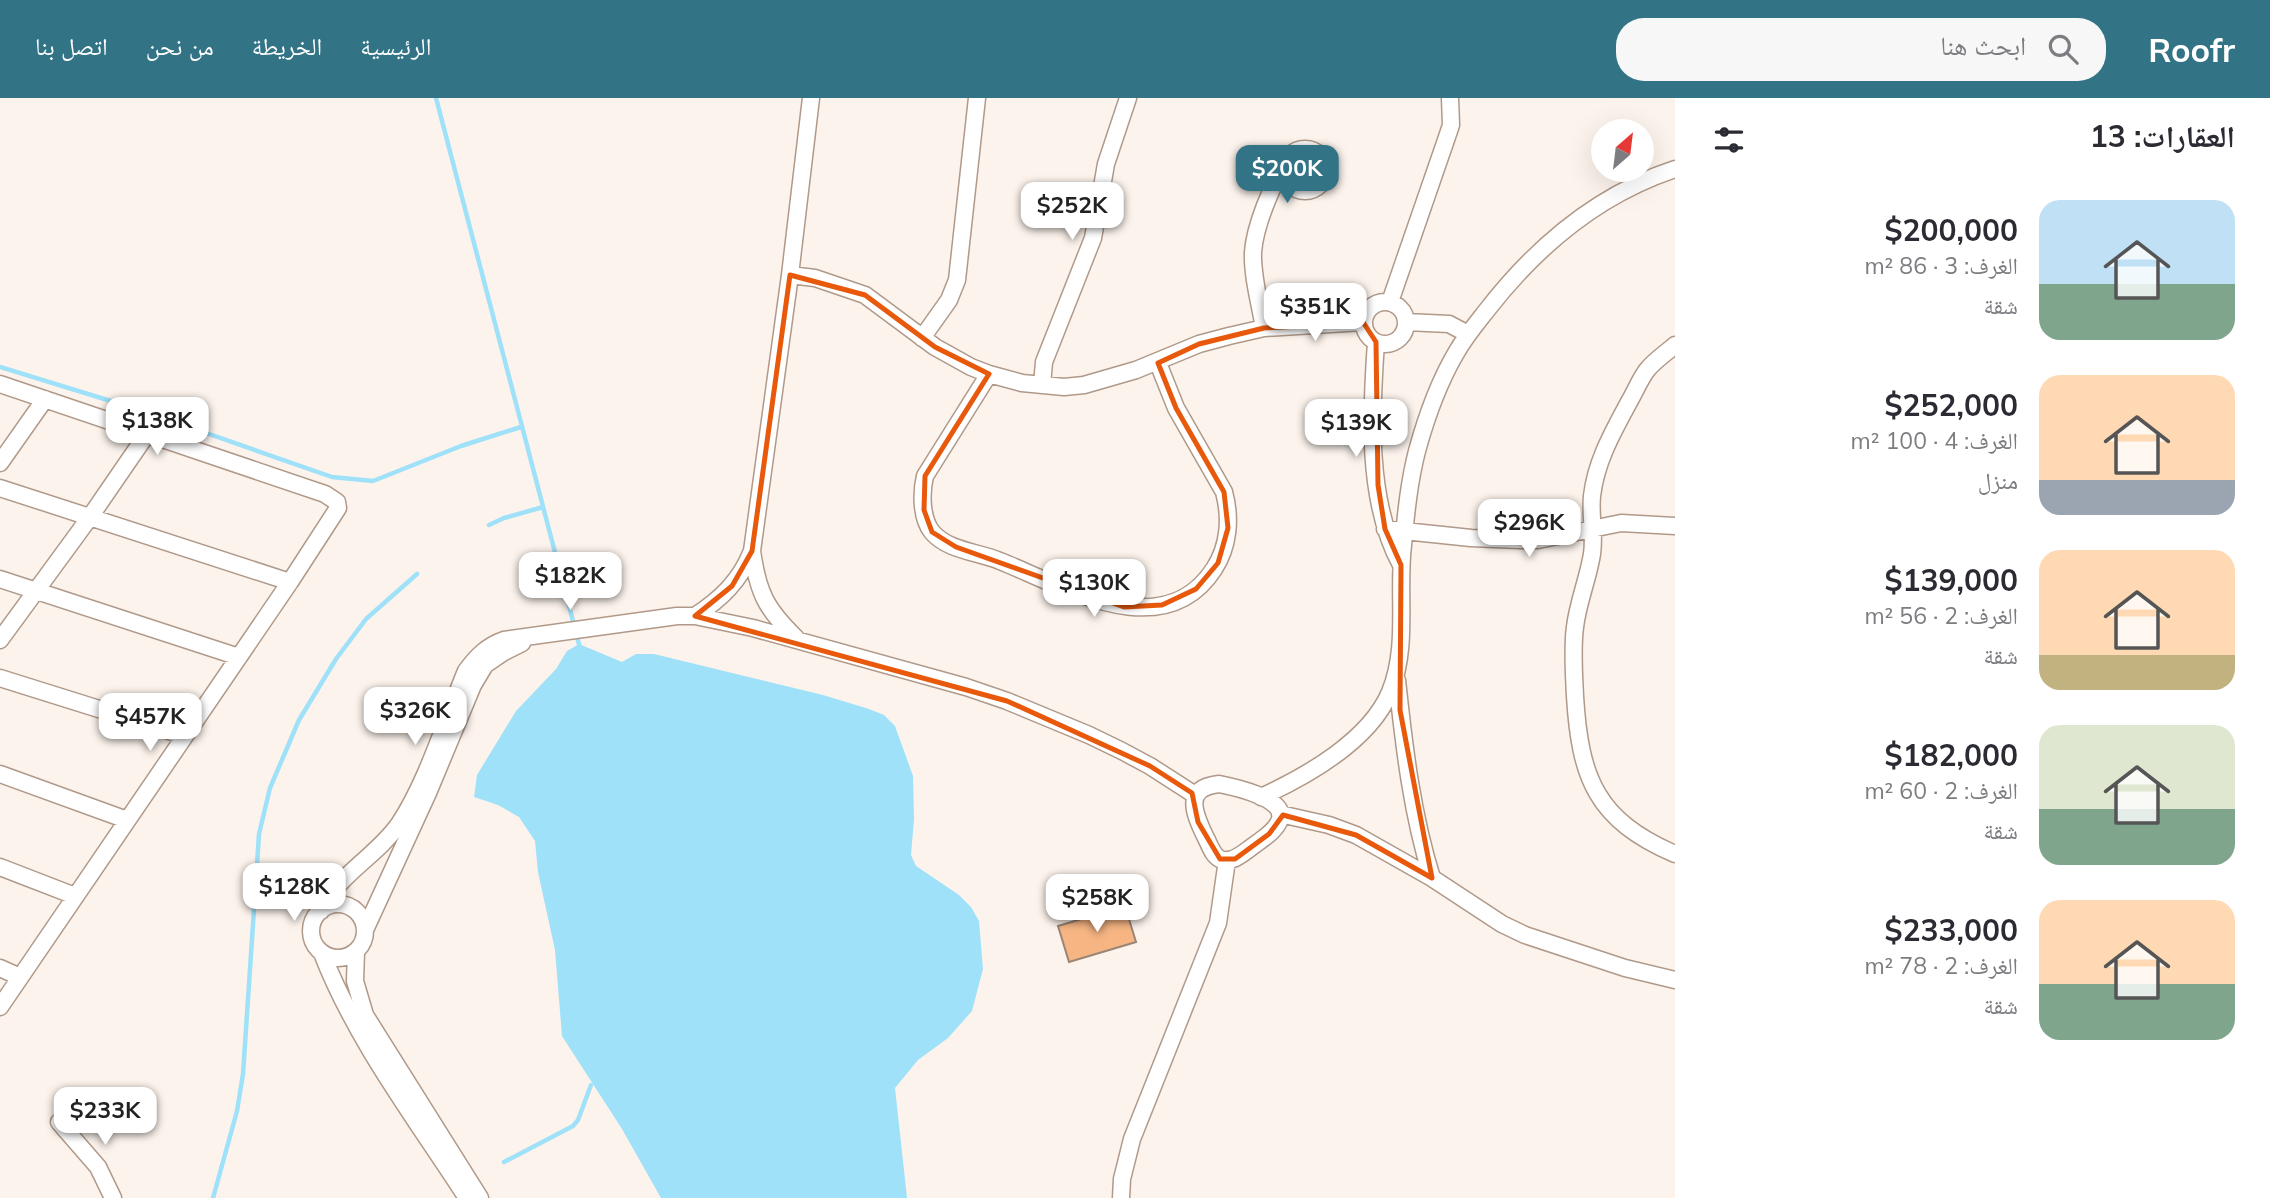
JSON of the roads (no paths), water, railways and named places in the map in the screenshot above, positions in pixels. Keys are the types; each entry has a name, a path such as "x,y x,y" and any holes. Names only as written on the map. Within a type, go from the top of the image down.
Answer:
{"street":[{"path":"695,616 717,601 732,586 752,551 811,98"},
{"path":"922,338 949,300 957,280 977,98"},
{"path":"1042,385 1044,362 1093,238 1106,164 1128,98"},
{"path":"1391,302 1451,125 1450,98"},
{"path":"1264,328 1253,252 1268,199 1285,163 1295,152 1314,152 1324,163 1325,173 1319,186 1310,191 1281,191 1268,199"},
{"path":"1285,163 1285,178 1295,189"},
{"path":"1432,878 1420,835 1396,674 1400,643 1401,565 1417,450 1446,374 1468,334 1527,265 1566,228 1614,195 1675,169"},
{"path":"790,275 815,278 865,295 922,338 962,362 989,374 1042,385 1073,388 1158,363 1199,344 1264,328 1363,322"},
{"path":"1380,302 1391,302 1403,312 1406,322 1404,332 1387,344 1376,342 1368,336 1363,322 1370,307 1380,302"},
{"path":"1406,322 1449,324 1468,334"},
{"path":"1376,342 1373,442 1385,529 1401,565"},
{"path":"1675,345 1646,371 1597,468 1592,493 1593,551 1574,640 1578,735 1587,774 1597,795 1620,822 1650,843 1675,854"},
{"path":"989,374 925,476 922,485 924,510 932,532 945,543 1000,561 1086,597 1111,604 1150,607 1162,606 1185,596 1205,581 1223,551 1228,528 1224,492 1176,408 1158,363"},
{"path":"0,384 326,494 337,502 338,508 0,1007"},
{"path":"0,463 45,399"},
{"path":"0,640 147,434"},
{"path":"0,488 290,582"},
{"path":"1385,529 1520,541 1621,523 1675,526"},
{"path":"752,551 759,589 766,603 776,619 798,640"},
{"path":"0,579 239,657"},
{"path":"467,1198 368,1044 322,953 314,944 312,932 314,920 338,883 380,847 404,815 471,664 494,644 516,638 591,627 695,616 798,640 1007,701 1111,746 1150,766 1195,795"},
{"path":"322,953 339,958 356,951 363,942 365,930 428,793 473,685 485,665 537,637"},
{"path":"1261,797 1301,778 1349,742 1381,709 1396,674"},
{"path":"0,678 185,736"},
{"path":"0,774 127,820"},
{"path":"1209,786 1233,787 1277,806 1279,820 1269,834 1235,859 1220,859 1198,822 1194,810 1195,795 1209,786"},
{"path":"1280,814 1342,829 1432,878 1524,936 1625,968 1675,979"},
{"path":"1121,1198 1132,1139 1218,923 1227,860"},
{"path":"0,867 75,896"},
{"path":"321,911 331,905 349,907 362,919 365,930"},
{"path":"356,951 355,981 365,1015 481,1198"},
{"path":"0,968 20,977"},
{"path":"59,1122 98,1167 113,1198"}],"water":[{"path":"579,644 622,662 636,654 654,654 823,695 884,715 895,726 913,776 911,855 916,866 959,895 971,907 979,921 983,969 972,1011 948,1038 918,1060 895,1088 907,1198 661,1198 622,1129 562,1036 555,950 538,872 535,841 519,817 498,805 474,797 477,775 516,711 556,669 567,651"}],"waterway":[{"path":"436,98 574,625"},
{"path":"0,367 140,410 332,477 373,481 461,446 521,427"},
{"path":"489,525 543,507"},
{"path":"213,1198 237,1111 243,1074 259,834 270,788 299,720 336,659 366,619 417,574"},
{"path":"576,634 579,644"},
{"path":"504,1162 573,1126 578,1120 591,1085"}]}
